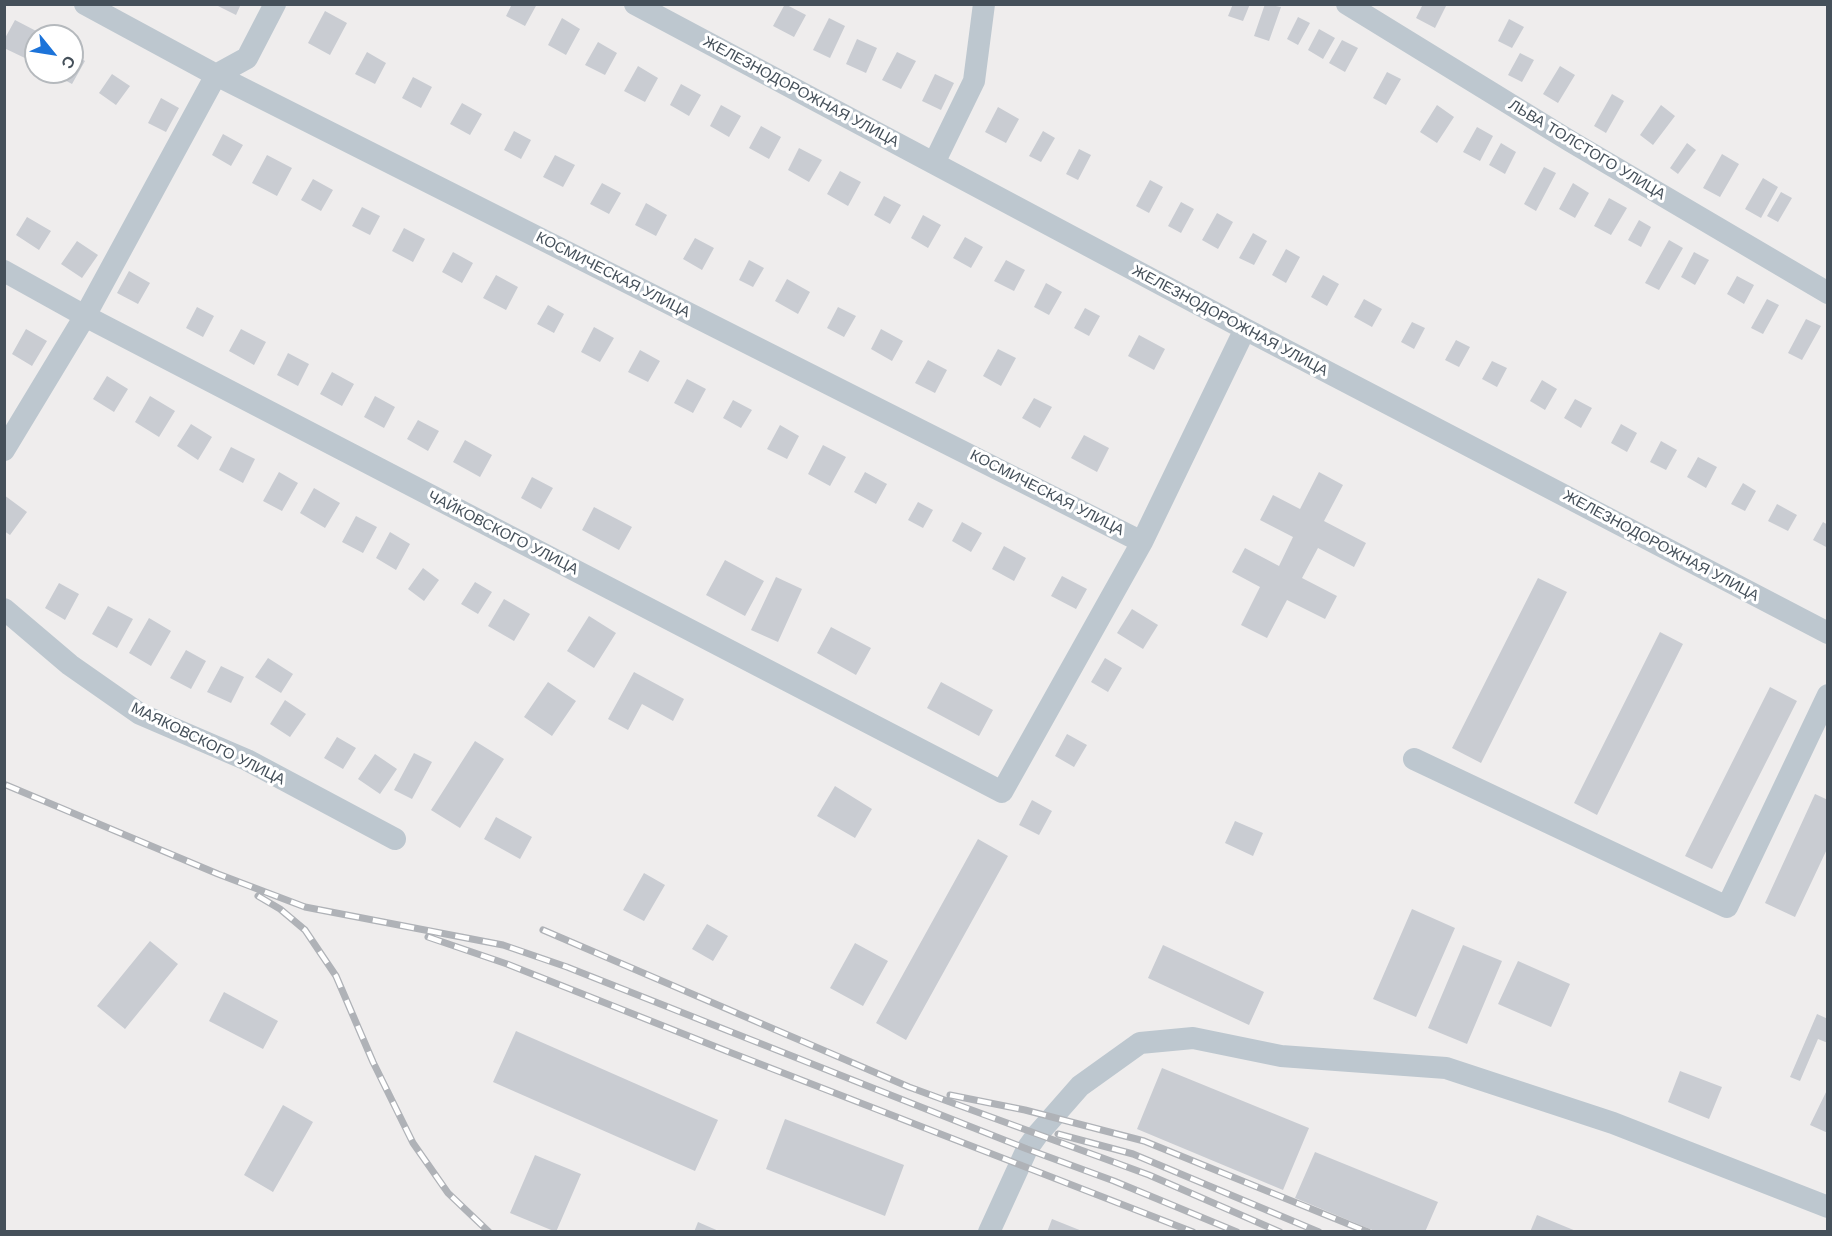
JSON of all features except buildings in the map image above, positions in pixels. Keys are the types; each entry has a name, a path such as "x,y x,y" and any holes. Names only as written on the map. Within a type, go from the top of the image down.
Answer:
{"street":[{"name":"КОСМИЧЕСКАЯ УЛИЦА","path":"85,4 216,75 1142,542"},
{"path":"4,450 85,316 216,75 247,58 275,4"},
{"name":"ЖЕЛЕЗНОДОРОЖНАЯ УЛИЦА","path":"635,4 1245,329 1827,633"},
{"path":"934,163 974,81 984,4"},
{"name":"ЛЬВА ТОЛСТОГО УЛИЦА","path":"1347,4 1570,141 1827,293"},
{"name":"ЧАЙКОВСКОГО УЛИЦА","path":"4,271 85,316 1002,792 1142,542"},
{"path":"1142,542 1245,329"},
{"name":"МАЯКОВСКОГО УЛИЦА","path":"4,609 70,665 140,714 247,760 395,839"},
{"path":"1414,759 1726,907 1827,694"},
{"path":"989,1232 1028,1149 1037,1135 1080,1086 1140,1043 1193,1038 1281,1056 1446,1068 1613,1123 1827,1207"}],"railway":[{"path":"6,785 218,874 305,907 503,945 567,967 1027,1149 1114,1181 1237,1232"},
{"path":"258,896 280,909 305,930 336,976 373,1062 413,1143 448,1193 489,1232"},
{"path":"543,930 909,1087 1149,1175 1280,1232"},
{"path":"428,937 507,964 1193,1232"},
{"path":"950,1095 1025,1110 1144,1141 1368,1232"},
{"path":"1058,1134 1133,1154 1319,1232"}]}
